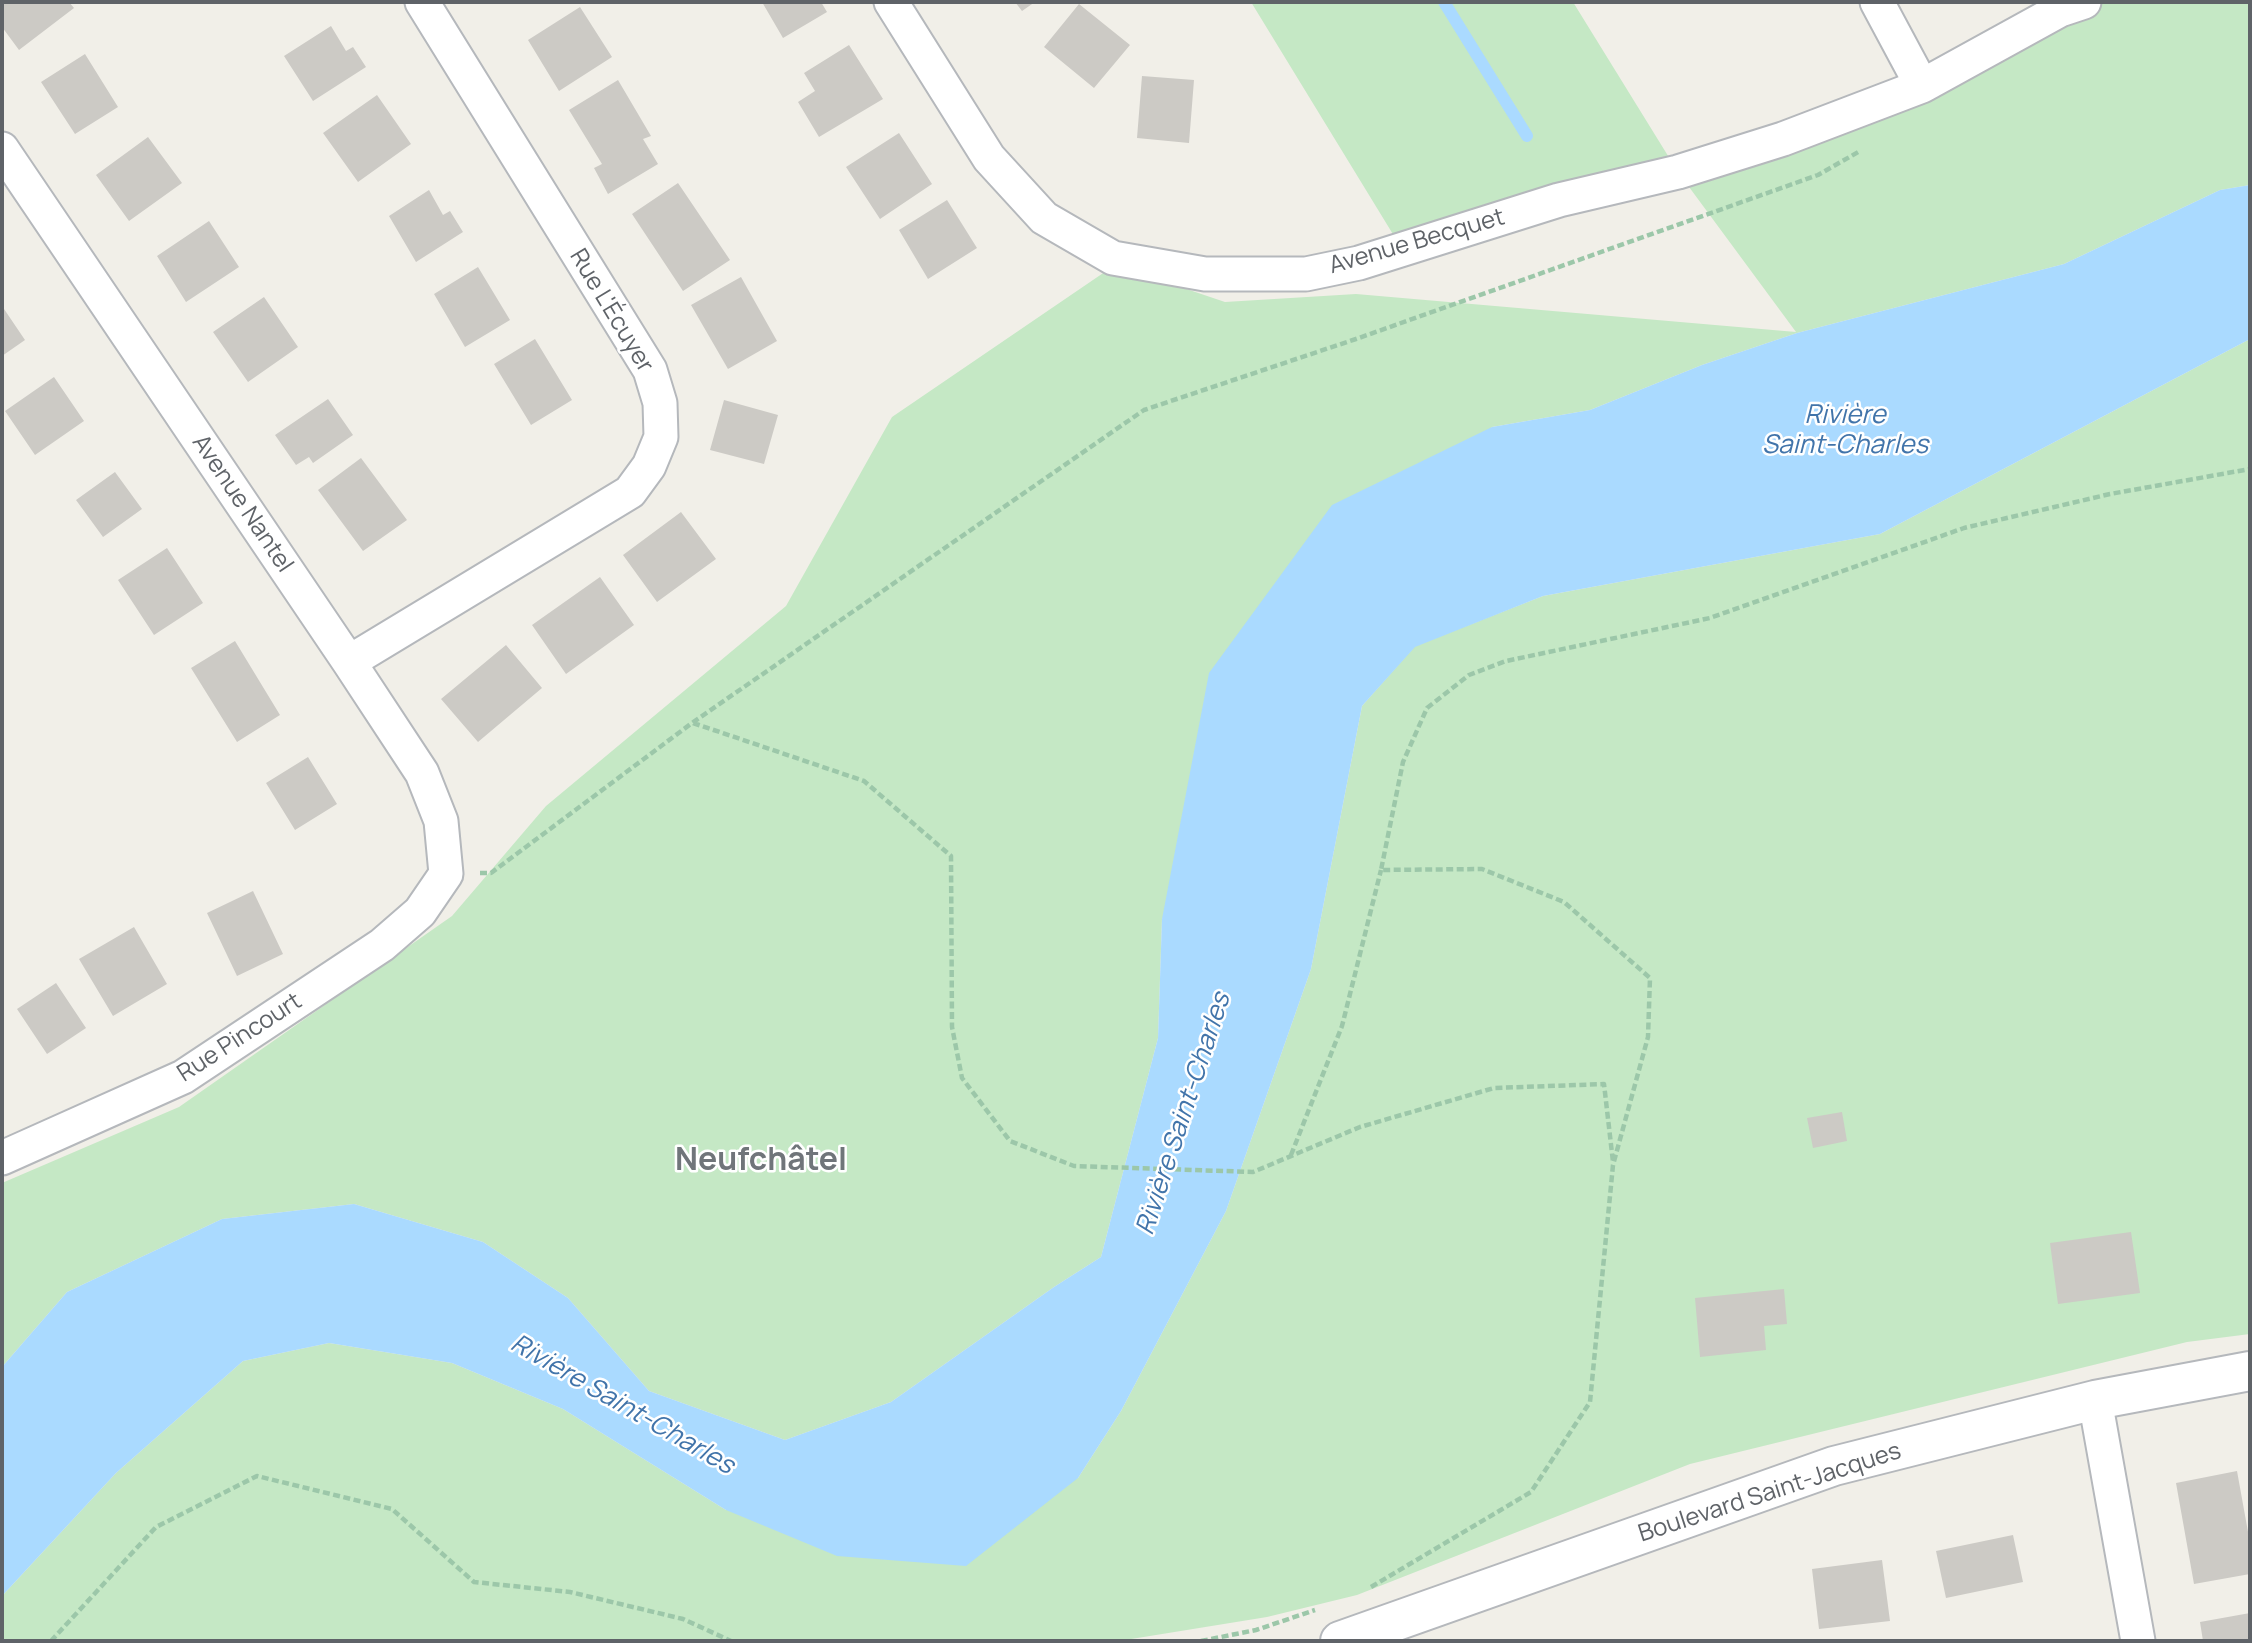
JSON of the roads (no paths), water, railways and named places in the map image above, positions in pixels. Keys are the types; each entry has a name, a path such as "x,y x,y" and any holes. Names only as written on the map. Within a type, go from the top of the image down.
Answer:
{"street":[{"name":"Rue L'Écuyer","path":"349,662 629,492 649,466 661,437 660,403 650,370 422,2"},
{"name":"Avenue Becquet","path":"891,2 989,158 1044,218 1113,258 1205,274 1306,274 1359,263 1559,200 1678,172 1783,139 1922,86 2060,10 2084,2"},
{"path":"1877,2 1922,86"},
{"name":"Avenue Nantel","path":"2,149 422,773 441,821 446,874"},
{"name":"Rue Pincourt","path":"2,1157 183,1077 382,945 420,912 446,874"},
{"name":"Boulevard Saint-Jacques","path":"1340,1641 1834,1466 2095,1400 2250,1371"},
{"path":"2095,1400 2138,1641"}],"water":[{"name":"Rivière Saint-Charles","path":"2250,185 2250,339 1880,534 1543,596 1415,647 1362,706 1311,969 1226,1211 1121,1411 1078,1478 966,1566 837,1556 726,1510 563,1409 452,1363 329,1343 243,1361 116,1473 2,1596 2,1367 67,1292 222,1219 354,1204 483,1242 568,1298 649,1391 785,1440 891,1402 1101,1257 1158,1038 1162,919 1209,673 1332,505 1492,427 1590,410 1702,365 1797,333 2064,264 2220,190"}],"waterway":[{"path":"1444,2 1527,136"}],"district":[{"name":"Neufchâtel","path":"761,1161"}]}
